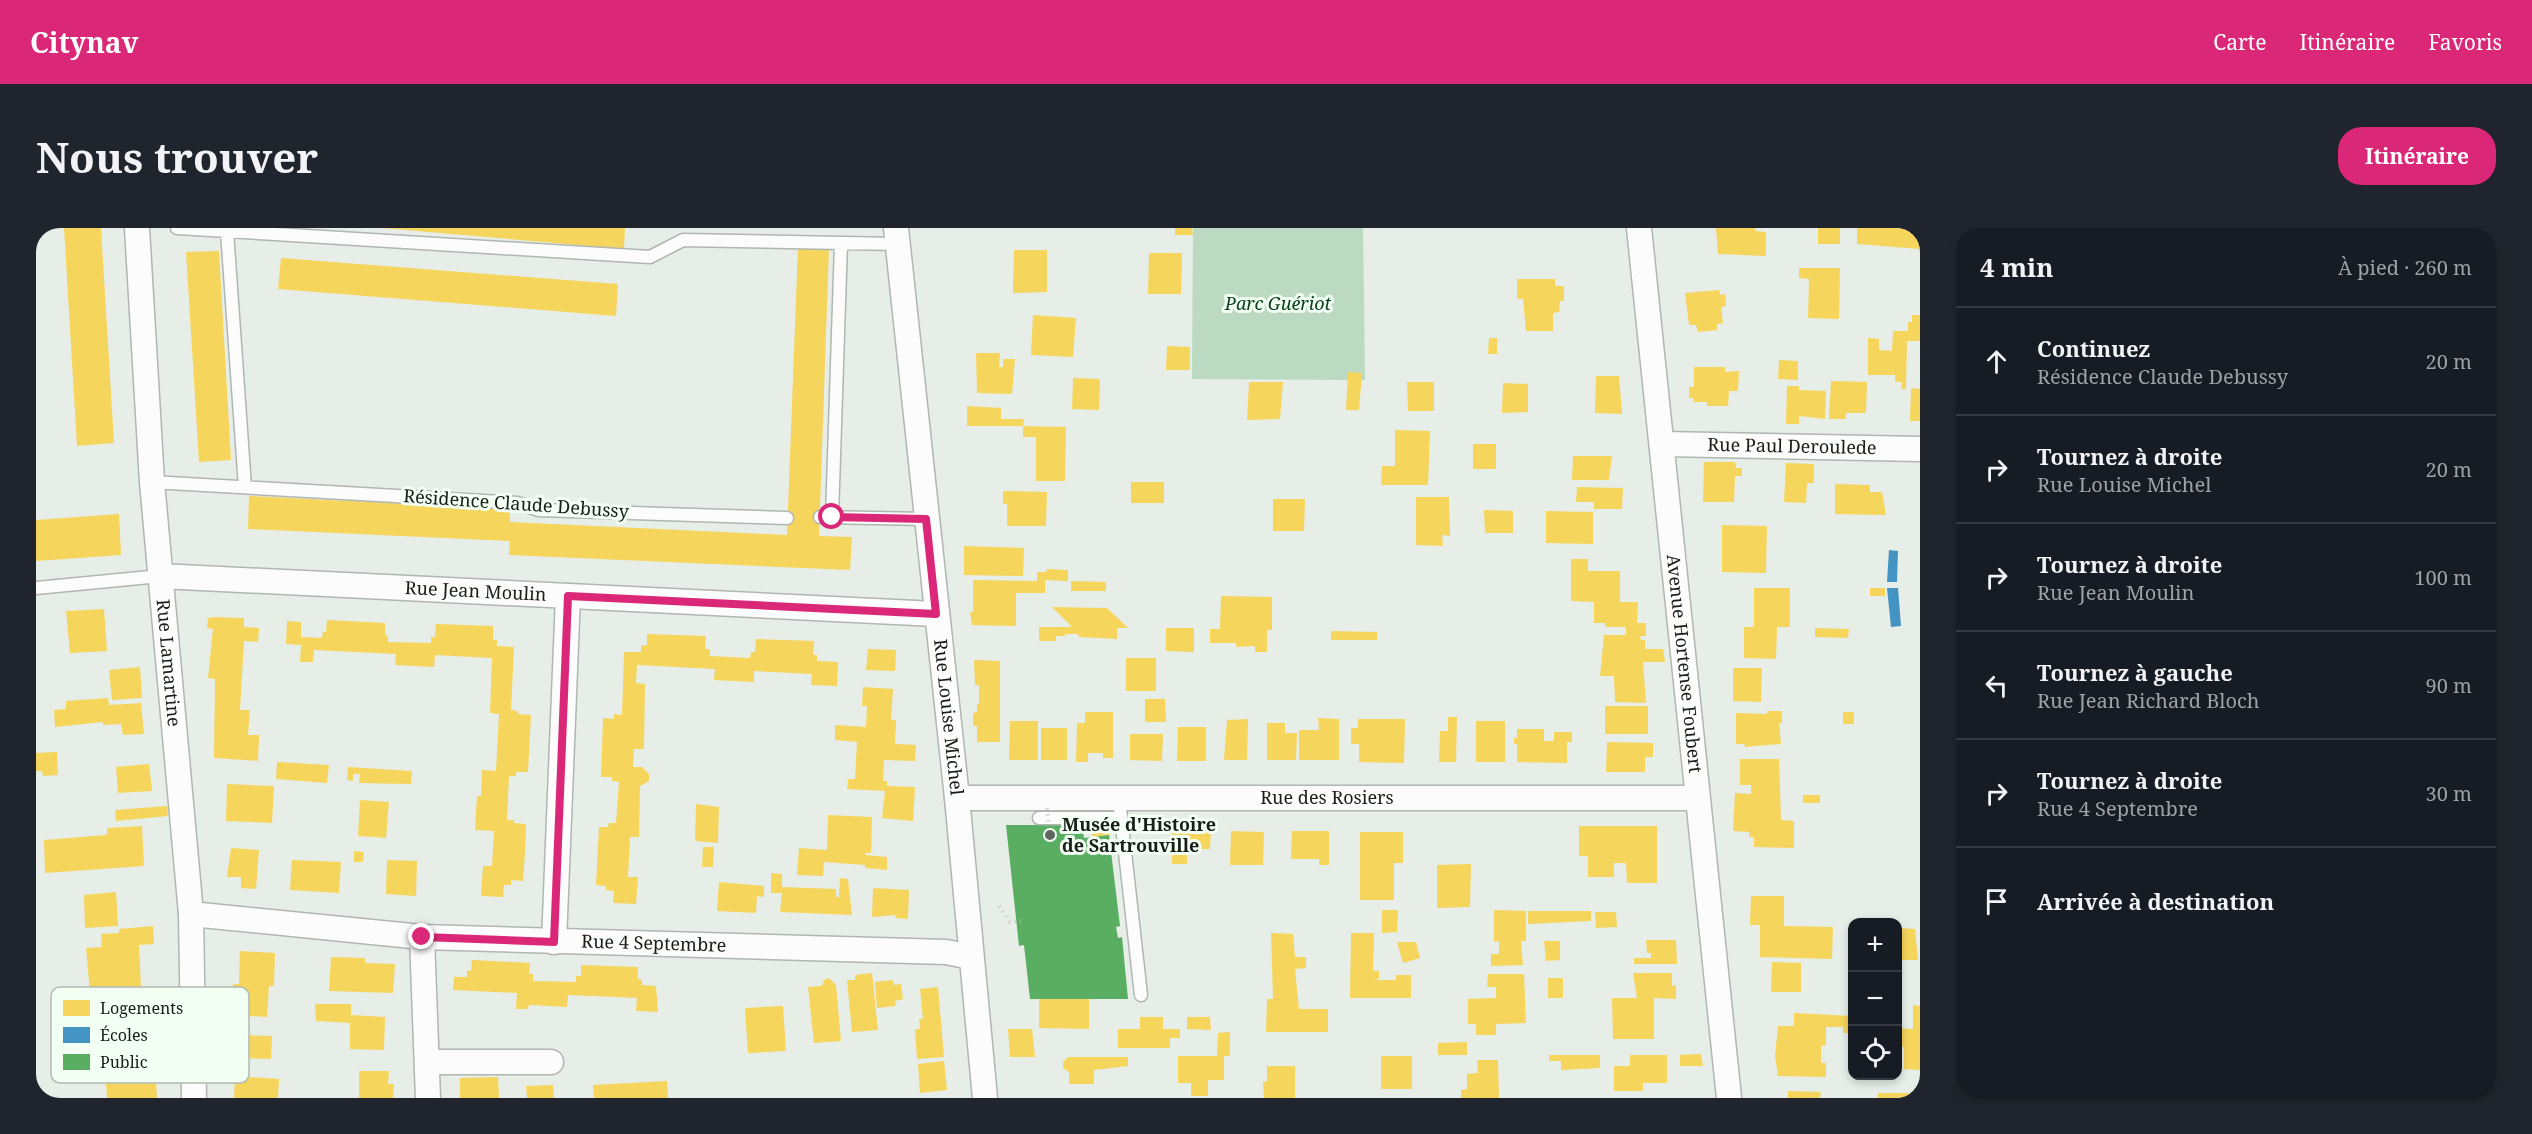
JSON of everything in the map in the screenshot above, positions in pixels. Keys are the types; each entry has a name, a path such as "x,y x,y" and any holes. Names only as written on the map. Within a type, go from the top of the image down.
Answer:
{"street":[{"name":"Rue Lamartine","path":"137,228 152,482 191,914 192,987"},
{"name":"Avenue Hortense Foubert","path":"1639,228 1729,1098"},
{"name":"Rue Louise Michel","path":"897,236 957,798 986,1098"},
{"name":"Rue Paul Deroulede","path":"1663,444 1920,449"},
{"name":"Rue Jean Moulin","path":"160,576 936,614"},
{"path":"554,942 568,596"},
{"name":"Rue des Rosiers","path":"957,798 1120,809 1697,798"},
{"name":"Rue 4 Septembre","path":"191,914 422,937 946,952 972,957"},
{"path":"422,937 428,1098"},
{"path":"427,1062 551,1062"},
{"name":"Rue Lamartine","path":"194,1083 194,1098"}],"lane":[{"path":"177,228 650,256 682,240 841,243 897,236"},
{"path":"227,231 245,487"},
{"path":"841,243 826,517 926,519"},
{"name":"Résidence Claude Debussy","path":"152,482 517,503 539,510 787,518"},
{"path":"36,588 160,576"},
{"path":"1045,817 1120,809 1141,995"}],"path":[{"path":"999,906 1010,922 1021,921"}],"green space":[{"name":"Parc Guériot","path":"1193,228 1363,228 1365,380 1192,379"}],"building: Logements":[{"path":"64,228 101,228 114,443 77,446"},
{"path":"382,228 625,228 624,249"},
{"path":"1175,228 1192,228 1193,235 1175,235"},
{"path":"1716,228 1755,228 1755,231 1766,232 1766,256 1718,254"},
{"path":"1818,228 1840,228 1840,244 1818,244"},
{"path":"1857,228 1920,228 1920,249 1857,244"},
{"path":"798,247 829,248 819,536 852,537 850,570 509,555 510,541 248,529 249,496 510,509 510,522 787,535"},
{"path":"1014,250 1047,250 1047,292 1013,293"},
{"path":"219,251 231,460 199,462 186,252"},
{"path":"1149,253 1182,253 1181,294 1148,294"},
{"path":"281,258 618,284 616,316 278,289"},
{"path":"1799,268 1840,268 1839,319 1808,318 1809,279 1799,278"},
{"path":"1517,279 1555,279 1555,286 1564,286 1564,301 1560,301 1559,312 1553,313 1553,331 1526,331 1523,299 1517,299"},
{"path":"1719,290 1720,295 1725,294 1726,306 1721,307 1723,323 1717,324 1717,330 1698,332 1696,325 1689,325 1685,293"},
{"path":"1033,315 1076,318 1073,357 1031,355"},
{"path":"1912,315 1920,315 1920,341 1907,341 1906,389 1901,389 1902,382 1895,382 1895,375 1868,375 1868,338 1879,339 1879,350 1892,351 1893,331 1908,331 1908,322 1912,322"},
{"path":"1489,338 1497,338 1497,354 1488,354"},
{"path":"1167,346 1190,347 1190,370 1166,370"},
{"path":"976,353 1000,353 999,367 1003,367 1003,359 1015,359 1012,394 977,393"},
{"path":"1779,360 1798,361 1798,380 1778,379"},
{"path":"1694,367 1725,367 1725,372 1739,371 1738,391 1729,391 1728,406 1707,406 1707,402 1694,402 1693,398 1689,398 1689,387 1694,387"},
{"path":"1348,372 1362,373 1359,410 1346,410"},
{"path":"1596,376 1619,376 1622,414 1595,413"},
{"path":"1073,378 1100,379 1099,410 1072,409"},
{"path":"1831,381 1867,382 1866,413 1846,413 1846,419 1829,419"},
{"path":"1249,382 1283,382 1280,419 1247,420"},
{"path":"1407,382 1434,382 1434,411 1408,411"},
{"path":"1503,383 1528,384 1528,412 1502,413"},
{"path":"1787,386 1799,386 1799,390 1826,391 1825,419 1799,416 1799,424 1786,424"},
{"path":"1911,388 1920,389 1920,421 1910,421"},
{"path":"967,406 1001,408 1001,419 1024,419 1023,426 967,426"},
{"path":"1023,426 1066,427 1065,481 1036,481 1036,437 1023,437"},
{"path":"1395,430 1430,431 1428,485 1381,485 1382,466 1395,466"},
{"path":"1473,444 1496,444 1496,469 1473,469"},
{"path":"1573,456 1612,456 1609,480 1572,480"},
{"path":"1704,462 1735,462 1736,468 1742,468 1742,476 1735,476 1734,502 1703,502"},
{"path":"1786,463 1814,464 1814,483 1807,483 1806,503 1784,502"},
{"path":"1131,482 1164,482 1164,503 1131,503"},
{"path":"1835,484 1870,485 1870,492 1882,492 1886,515 1835,514"},
{"path":"1577,487 1623,488 1622,509 1594,509 1594,502 1576,502"},
{"path":"1003,491 1047,492 1046,526 1007,526 1007,504 1003,504"},
{"path":"1416,497 1449,497 1450,536 1442,535 1443,546 1416,545"},
{"path":"1273,499 1305,499 1304,531 1273,531"},
{"path":"1484,510 1513,511 1513,533 1485,533"},
{"path":"1546,511 1593,512 1593,544 1546,543"},
{"path":"119,514 121,555 36,561 36,520"},
{"path":"1722,525 1767,526 1766,573 1722,572"},
{"path":"964,546 1024,548 1023,576 964,575"},
{"path":"1571,559 1588,559 1588,571 1620,571 1620,602 1638,602 1637,623 1646,623 1646,636 1640,636 1641,640 1645,640 1645,649 1663,649 1665,662 1643,662 1646,703 1615,702 1614,676 1600,676 1604,635 1626,635 1626,627 1605,627 1605,623 1594,623 1594,602 1571,601"},
{"path":"1047,569 1068,570 1068,581 1045,580 1045,593 1016,593 1016,626 972,625 970,612 973,612 973,580 1037,581 1037,572 1046,572"},
{"path":"1071,581 1106,582 1106,591 1071,591"},
{"path":"1754,588 1790,588 1790,627 1777,627 1776,659 1744,658 1744,627 1754,627"},
{"path":"1870,588 1885,588 1885,596 1870,596"},
{"path":"1221,596 1272,597 1272,630 1267,630 1267,652 1255,652 1255,646 1236,647 1236,643 1210,643 1210,629 1220,629"},
{"path":"1052,607 1107,608 1128,628 1117,628 1117,639 1065,634 1065,636 1056,636 1056,641 1039,641 1039,627 1072,627"},
{"path":"104,609 107,651 70,653 66,611"},
{"path":"208,618 244,618 244,627 259,628 258,642 244,641 240,710 250,710 248,735 259,735 258,761 214,758 215,679 208,678 213,629 207,628"},
{"path":"327,620 385,623 385,635 388,636 388,642 431,643 431,637 435,637 436,624 493,626 493,640 497,640 497,646 514,647 511,710 518,711 518,714 531,715 528,772 516,772 516,776 509,776 507,820 526,824 525,852 523,881 511,880 511,885 504,885 503,897 481,896 483,866 492,866 494,831 475,830 477,796 481,796 482,770 496,771 499,714 490,713 492,658 435,655 434,667 395,665 396,654 314,650 313,662 300,662 301,645 286,644 287,621 301,622 301,637 322,638 323,632 326,632"},
{"path":"1166,628 1194,628 1194,652 1166,651"},
{"path":"1815,628 1849,629 1848,638 1815,637"},
{"path":"1331,631 1377,632 1377,640 1331,640"},
{"path":"647,634 706,636 705,649 710,649 710,656 750,658 751,652 755,652 756,639 814,641 813,655 817,655 817,661 838,662 837,686 811,685 812,674 754,671 754,682 714,680 715,669 637,665 636,683 645,684 644,749 634,749 633,767 642,767 649,774 649,781 640,786 639,837 630,837 628,877 638,877 636,904 613,903 614,891 606,890 606,886 596,885 599,827 608,827 609,823 616,823 619,782 612,781 612,777 601,777 603,718 614,719 614,714 622,715 624,652 641,652 641,646 647,645"},
{"path":"868,649 896,650 895,671 866,670"},
{"path":"1126,658 1156,658 1156,691 1126,691"},
{"path":"974,660 1000,661 1000,742 977,742 977,726 973,726 973,713 977,712 977,704 979,704 979,685 975,685"},
{"path":"140,667 142,698 112,700 109,670"},
{"path":"1733,668 1762,668 1761,702 1733,701"},
{"path":"863,687 893,689 891,720 896,720 895,744 916,745 915,761 884,760 883,781 887,781 887,786 915,787 913,821 882,818 885,791 847,789 848,779 855,779 857,742 835,740 835,725 866,727 867,706 862,706"},
{"path":"108,698 109,705 141,703 144,734 123,735 121,724 103,725 103,722 55,727 54,710 66,709 66,701"},
{"path":"1145,699 1165,699 1166,722 1145,722"},
{"path":"1605,706 1648,706 1648,734 1605,734"},
{"path":"1767,711 1782,711 1782,723 1779,723 1781,744 1744,747 1745,744 1736,744 1736,713 1767,714"},
{"path":"1085,712 1113,712 1113,758 1103,758 1103,753 1088,753 1088,762 1076,762 1077,723 1085,723"},
{"path":"1843,712 1854,712 1854,724 1843,724"},
{"path":"1448,717 1457,717 1456,762 1439,762 1440,731 1448,731"},
{"path":"1318,718 1339,719 1339,760 1299,760 1299,730 1319,730"},
{"path":"1248,719 1247,760 1224,760 1227,720"},
{"path":"1358,719 1405,719 1404,763 1359,762 1359,744 1351,744 1351,728 1358,728"},
{"path":"1010,721 1038,721 1038,760 1009,760"},
{"path":"1476,721 1505,721 1505,762 1476,762"},
{"path":"1267,723 1285,723 1285,733 1297,733 1296,760 1267,760"},
{"path":"1178,727 1206,727 1206,761 1177,761"},
{"path":"1041,728 1067,728 1067,760 1041,760"},
{"path":"1517,729 1544,729 1544,741 1554,741 1554,732 1572,732 1572,742 1567,742 1567,763 1517,762 1517,744 1514,744 1514,738 1517,738"},
{"path":"1130,734 1163,734 1162,761 1130,760"},
{"path":"1607,742 1653,743 1653,757 1645,757 1645,772 1606,772"},
{"path":"57,752 58,775 43,776 42,771 36,771 36,753"},
{"path":"1740,759 1779,759 1781,820 1794,821 1794,848 1754,847 1754,837 1749,837 1749,832 1733,831 1735,793 1751,794 1751,785 1740,785"},
{"path":"277,762 329,765 327,783 276,779"},
{"path":"149,764 152,791 118,793 116,767"},
{"path":"348,767 412,771 411,784 359,783 360,774 353,774 353,781 347,780"},
{"path":"227,784 274,786 272,823 226,821"},
{"path":"1803,795 1820,795 1820,803 1803,803"},
{"path":"360,800 389,802 386,838 358,836"},
{"path":"696,804 719,807 718,843 695,841"},
{"path":"167,806 168,816 116,821 115,810"},
{"path":"828,815 872,817 871,853 865,853 887,857 887,870 865,868 865,865 824,862 823,876 797,875 799,848 827,850"},
{"path":"1108,823 1109,835 1092,837 1091,825"},
{"path":"142,826 144,866 45,873 44,840 107,835 107,828"},
{"path":"1579,826 1657,826 1657,883 1627,883 1626,863 1614,863 1614,877 1588,877 1588,856 1579,856"},
{"path":"1172,830 1211,830 1210,849 1187,849 1187,864 1172,864"},
{"path":"1231,831 1264,832 1263,865 1230,865"},
{"path":"1292,831 1329,831 1329,865 1319,865 1319,859 1291,859"},
{"path":"1360,832 1403,832 1403,863 1394,863 1394,900 1360,900"},
{"path":"703,847 714,847 713,867 702,867"},
{"path":"231,848 259,850 256,889 241,888 241,877 227,877"},
{"path":"354,851 364,852 363,862 354,862"},
{"path":"292,860 341,862 339,893 290,890"},
{"path":"387,860 417,861 416,896 386,894"},
{"path":"1471,864 1470,907 1437,908 1437,865"},
{"path":"771,873 782,874 782,887 836,889 836,897 839,897 840,878 848,879 852,915 780,912 782,893 771,893"},
{"path":"719,882 764,886 764,897 757,896 756,913 717,911"},
{"path":"873,888 909,890 908,919 895,918 896,915 872,917"},
{"path":"116,892 118,926 85,928 84,895"},
{"path":"1751,896 1784,896 1784,926 1833,927 1832,959 1760,957 1760,925 1750,925"},
{"path":"1382,910 1398,910 1397,932 1382,933"},
{"path":"1494,910 1526,911 1526,941 1521,941 1523,965 1491,966 1491,954 1499,954 1499,941 1494,942"},
{"path":"1528,911 1591,911 1591,921 1528,924"},
{"path":"1595,912 1616,912 1617,927 1596,928"},
{"path":"153,926 154,944 139,945 141,987 90,987 86,948 102,947 101,934 119,933 119,929"},
{"path":"1902,928 1915,929 1918,960 1902,960"},
{"path":"1271,933 1293,934 1295,957 1306,957 1306,968 1295,969 1299,1009 1328,1009 1328,1032 1266,1032 1267,999 1273,999"},
{"path":"1351,933 1374,933 1373,971 1379,971 1379,979 1373,980 1396,980 1396,975 1411,975 1411,998 1350,998"},
{"path":"1646,940 1676,940 1677,964 1634,964 1634,958 1651,958 1651,953 1647,953"},
{"path":"1544,941 1560,941 1560,960 1546,961"},
{"path":"1397,942 1416,942 1420,958 1403,963"},
{"path":"240,951 275,953 274,986 269,986 267,1017 249,1016 249,987 233,987 233,984 239,984"},
{"path":"331,957 365,958 365,963 395,964 393,993 329,991"},
{"path":"472,960 530,963 529,974 533,974 533,981 576,982 576,976 581,976 581,965 638,967 638,979 642,980 642,985 656,986 658,1012 636,1011 637,998 568,995 567,1007 529,1005 528,1009 516,1009 517,993 453,990 454,977 467,977 467,970 471,971"},
{"path":"1772,962 1801,963 1801,992 1771,992"},
{"path":"872,973 878,1030 852,1032 847,980 855,980 855,975"},
{"path":"1633,973 1672,973 1672,986 1676,985 1676,999 1654,998 1654,1039 1613,1039 1612,998 1637,998"},
{"path":"1488,974 1524,974 1526,1023 1496,1024 1496,1035 1476,1035 1476,1024 1468,1024 1468,999 1496,998 1496,987 1487,987"},
{"path":"829,978 836,985 841,1041 814,1043 808,987 822,986 824,980"},
{"path":"1548,978 1563,978 1563,998 1548,998"},
{"path":"893,980 894,985 901,984 903,999 895,1001 896,1006 877,1008 875,982"},
{"path":"938,987 944,1057 917,1059 915,1029 920,1029 919,1019 923,1019 920,989"},
{"path":"1039,999 1089,999 1089,1029 1039,1028"},
{"path":"315,1004 351,1004 351,1015 385,1017 384,1050 350,1049 350,1023 316,1021"},
{"path":"1913,1005 1920,1006 1920,1070 1904,1069 1902,1028 1913,1029"},
{"path":"783,1006 786,1051 748,1053 745,1008"},
{"path":"1794,1013 1848,1016 1848,1033 1843,1033 1843,1027 1826,1027 1826,1045 1821,1046 1821,1063 1826,1063 1826,1077 1778,1076 1775,1056 1778,1026 1794,1026"},
{"path":"1140,1017 1163,1017 1163,1029 1180,1029 1180,1038 1170,1038 1170,1048 1118,1048 1118,1029 1140,1029"},
{"path":"1187,1017 1210,1017 1211,1030 1187,1029"},
{"path":"1008,1029 1032,1029 1035,1057 1010,1057"},
{"path":"1230,1032 1230,1056 1224,1056 1224,1080 1208,1080 1208,1096 1191,1096 1191,1083 1178,1083 1178,1056 1217,1056 1218,1033"},
{"path":"249,1035 272,1036 271,1059 249,1058"},
{"path":"1467,1042 1467,1055 1438,1055 1438,1043"},
{"path":"1701,1054 1703,1066 1680,1066 1680,1055"},
{"path":"1549,1055 1600,1055 1600,1068 1561,1070 1561,1061 1549,1061"},
{"path":"1630,1055 1667,1055 1667,1083 1643,1083 1643,1091 1614,1091 1614,1066 1630,1066"},
{"path":"1381,1056 1412,1056 1412,1089 1381,1089"},
{"path":"1068,1057 1128,1057 1128,1066 1094,1070 1094,1084 1069,1084 1069,1072 1063,1068 1063,1062"},
{"path":"1477,1060 1498,1060 1499,1098 1461,1098 1461,1090 1467,1089 1467,1074 1478,1073"},
{"path":"944,1061 947,1090 920,1093 918,1064"},
{"path":"1267,1066 1295,1066 1295,1098 1264,1098 1263,1082 1267,1081"},
{"path":"359,1071 389,1071 388,1084 394,1084 393,1098 359,1098"},
{"path":"249,1077 279,1079 278,1098 234,1098 235,1083 249,1083"},
{"path":"498,1077 499,1098 460,1098 460,1078"},
{"path":"667,1081 668,1098 594,1098 593,1085"},
{"path":"106,1083 156,1083 157,1098 107,1098"},
{"path":"553,1085 554,1098 527,1098 526,1086"},
{"path":"1788,1091 1821,1092 1820,1098 1788,1098"},
{"path":"1878,1093 1920,1093 1920,1098 1878,1098"}],"building: Écoles":[{"path":"1889,550 1898,551 1897,582 1887,582"},
{"path":"1887,588 1898,588 1901,626 1891,627"}],"building: Public":[{"path":"1006,825 1082,825 1084,838 1109,835 1120,926 1116,927 1118,938 1122,937 1128,999 1030,999 1024,945 1019,946"}],"place":[{"name":"Musée d'Histoire de Sartrouville","path":"1050,835"}],"route":[{"path":"422,937 554,942 568,596 936,614 926,519 832,517"}]}
